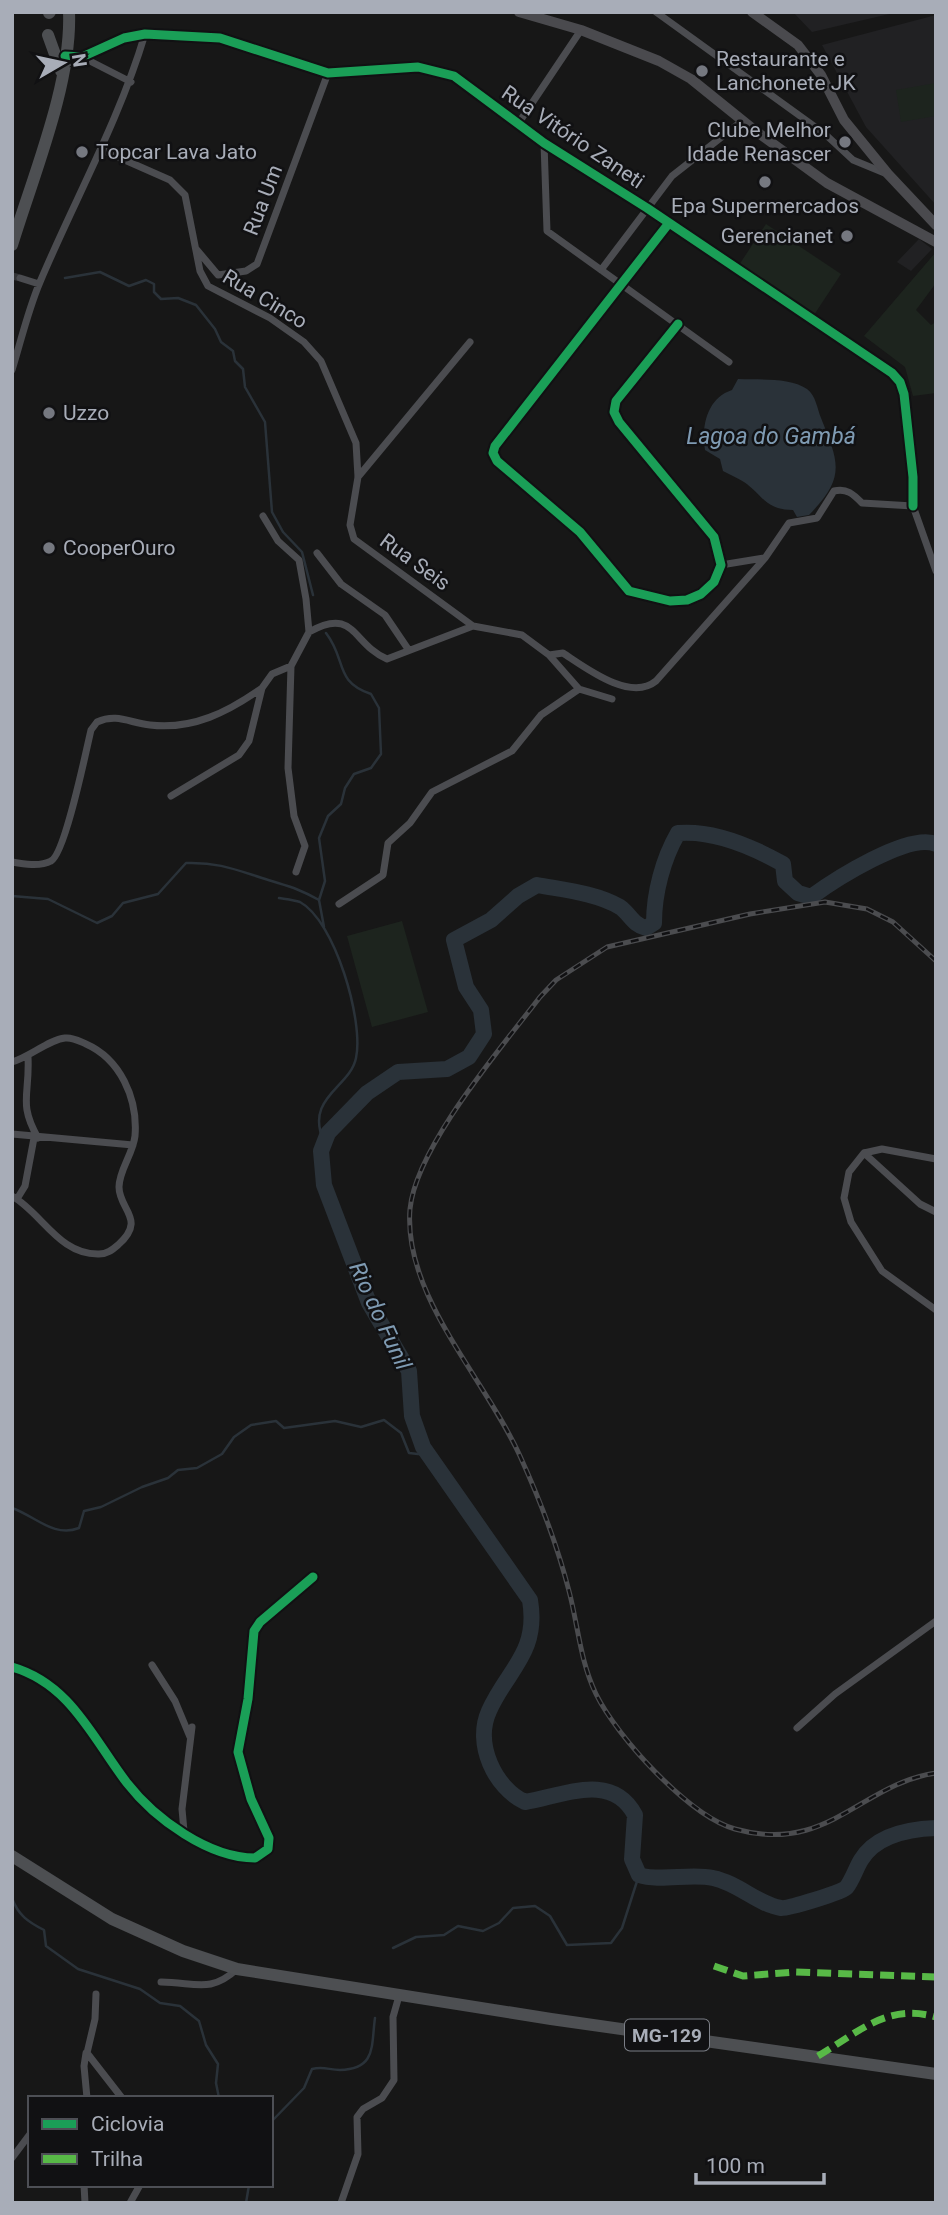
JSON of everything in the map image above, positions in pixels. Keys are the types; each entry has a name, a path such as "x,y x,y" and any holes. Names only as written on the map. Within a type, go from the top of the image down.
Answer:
{"main road":[{"path":"12,245 62,74 67,19"},
{"path":"48,35 62,74"},
{"name":"MG-129","path":"12,1856 112,1919 183,1951 237,1969 399,1996 936,2074"}],"street":[{"path":"519,12 581,30 670,67 691,79 742,121 827,183 936,242"},
{"path":"656,12 825,134 853,160 888,174"},
{"path":"752,12 798,45 821,75 844,120 888,174 936,225"},
{"path":"518,124 581,30"},
{"path":"12,370 39,284 131,82 145,34"},
{"name":"Rua Vitório Zaneti","path":"65,56 82,57 124,38 145,34 220,38 328,73 418,67 454,76 544,143 647,208 892,373 900,382 912,463 913,506 936,571"},
{"path":"82,57 131,82"},
{"name":"Rua Um","path":"194,245 218,275 246,271 257,264 328,73"},
{"path":"601,270 673,176 742,121"},
{"path":"544,143 547,231 729,362"},
{"name":"Rua Cinco","path":"102,150 170,180 185,195 200,271 208,286 270,318 304,342 321,361 356,443 358,477"},
{"path":"669,223 623,286 495,446 493,453 497,461 580,532 629,591 670,601 687,600 701,594 714,582 721,565 715,537 619,422 614,412 616,401 678,324"},
{"path":"20,278 39,284"},
{"path":"358,477 470,342"},
{"name":"Rua Seis","path":"358,477 350,525 354,539 473,626"},
{"path":"549,655 563,653 596,673 630,688 649,687 765,558 789,523 817,518 834,491 851,492 862,503 913,506"},
{"path":"263,516 278,541 299,560 309,632"},
{"path":"317,552 341,584 385,615 408,649"},
{"path":"721,565 765,558"},
{"path":"296,872 305,846 294,816 288,768 291,666 309,632 328,622 336,622 354,631 377,655 387,660 408,649 473,626 522,635 549,655 579,689 612,699"},
{"path":"12,862 47,863 57,856 75,800 91,730 97,722 116,718 147,725 194,722 221,715 262,688 272,674 291,666"},
{"path":"171,796 239,755 249,741 262,688"},
{"path":"339,904 383,875 388,843 410,823 432,792 512,751 541,715 579,689"},
{"path":"12,1062 28,1057 63,1038 80,1041 111,1058 125,1081 134,1122 133,1145 119,1185 131,1219 124,1239 106,1253 88,1252 62,1241 15,1197 25,1186 36,1138 24,1112 30,1080 28,1057"},
{"path":"12,1134 133,1145"},
{"path":"936,1159 882,1149 863,1153 849,1172 845,1185 845,1205 851,1222 882,1271 936,1310"},
{"path":"863,1153 915,1199 936,1212"},
{"path":"12,1667 41,1678 68,1700 128,1783 151,1807 214,1850 242,1858 255,1858 268,1849 269,1838 251,1799 238,1752 248,1699 254,1631 260,1622 313,1577"},
{"path":"797,1727 835,1694 936,1621"},
{"path":"152,1665 175,1702 190,1737"},
{"path":"184,1831 182,1809 192,1727"},
{"path":"162,1982 211,1987 224,1982 237,1969"},
{"path":"87,2096 84,2066 95,2019 96,1994"},
{"path":"341,2203 358,2154 357,2117 363,2109 382,2098 394,2080 393,2017 399,1996"},
{"path":"87,2053 120,2096"},
{"path":"12,2158 28,2137"},
{"path":"131,2203 139,2187"}],"shaded area":[{"path":"793,12 898,12 812,32"},
{"path":"936,15 936,205 866,127 822,45"},
{"path":"936,83 936,116 901,122 896,90"},
{"path":"766,224 841,274 814,315 739,265"},
{"path":"919,239 932,249 911,271 897,262"},
{"path":"936,252 936,283 916,310 931,325 936,322 936,393 913,396 905,367 864,336"},
{"path":"402,921 428,1012 372,1027 347,936"}],"water":[{"name":"Lagoa do Gambá","path":"738,379 774,380 800,385 810,392 814,399 832,447 836,469 829,490 809,515 797,517 793,510 770,505 744,482 723,471 720,459 705,450 705,423 711,406 723,394 732,390"}],"waterway":[{"path":"65,278 100,272 129,286 146,280 154,284 154,292 161,299 178,298 196,305 215,329 221,342 233,351 235,361 243,369 245,387 265,422 272,512 283,532 302,552 313,595"},
{"path":"324,927 319,900 325,881 319,838 328,816 341,804 345,788 354,774 371,768 381,754 379,708 371,694 359,689 346,677 326,633"},
{"name":"Rio do Funil","path":"936,844 924,842 891,851 836,880 811,897 798,893 785,881 783,864 759,852 719,837 678,833 660,876 654,923 646,928 620,907 601,898 537,885 518,896 491,920 454,940 466,987 481,1010 484,1034 469,1057 447,1069 398,1072 367,1093 328,1133 321,1151 324,1185 369,1303 409,1371 412,1416 423,1447 530,1600 532,1618 526,1648 496,1697 485,1724 484,1737 490,1764 505,1787 525,1802 585,1790 600,1790 613,1794 625,1802 635,1815 632,1859 639,1875 656,1878 713,1878 781,1908 815,1900 846,1888 867,1851 884,1839 904,1832 936,1828"},
{"path":"12,896 48,899 97,923 112,916 123,903 158,894 186,863 197,863 243,872 297,889 319,900"},
{"path":"279,898 300,902 325,929 344,973 356,1021 356,1058 346,1077 330,1094 320,1114 319,1127 324,1142"},
{"path":"12,1508 53,1528 79,1528 84,1511 101,1507 168,1478 178,1470 197,1468 222,1454 234,1437 251,1425 276,1421 284,1428 335,1421 361,1427 384,1420 401,1433 409,1453 427,1455"},
{"path":"393,1948 416,1937 444,1935 458,1926 483,1931 499,1923 513,1908 535,1906 550,1916 567,1945 611,1943 622,1928 639,1875"},
{"path":"12,1898 24,1917 44,1930 46,1946 78,1969 140,1989 160,2003 180,2006 199,2021 206,2045 218,2064 216,2083 219,2096"},
{"path":"273,2120 304,2088 312,2069 340,2070 361,2065 370,2054 375,2018"},
{"path":"246,2203 249,2187"}],"tunnel":[{"path":"12,276 20,278"}],"railway":[{"path":"936,961 893,922 867,909 825,902 750,914 607,947 556,980 483,1070 443,1128 427,1157 410,1209 411,1241 419,1273 432,1305 505,1427 541,1506 564,1574 583,1656 596,1694 620,1731 656,1773 676,1792 717,1821 735,1829 767,1835 795,1833 819,1826 886,1790 936,1773"}],"marked path":[{"path":"714,1966 743,1976 795,1972 936,1977"},
{"path":"818,2056 860,2029 888,2017 903,2014 936,2017"}],"cycle path":[{"path":"65,56 82,57 124,38 145,34 220,38 328,73 418,67 454,76 544,143 647,208 892,373 900,382 904,394 913,477 913,506"},
{"path":"669,223 495,446 493,453 497,461 580,532 629,591 670,601 687,600 701,594 714,582 721,565 714,537 619,422 614,412 616,401 678,324"},
{"path":"12,1667 50,1686 65,1700 91,1731 127,1783 168,1823 202,1844 237,1856 255,1858 268,1849 269,1838 251,1799 238,1752 248,1699 254,1631 260,1622 313,1577"}],"place":[{"name":"Restaurante e Lanchonete JK","path":"702,71"},
{"name":"Clube Melhor Idade Renascer","path":"845,142"},
{"name":"Topcar Lava Jato","path":"82,152"},
{"name":"Epa Supermercados","path":"765,182"},
{"name":"Gerencianet","path":"847,236"},
{"name":"Uzzo","path":"49,413"},
{"name":"CooperOuro","path":"49,548"}]}
